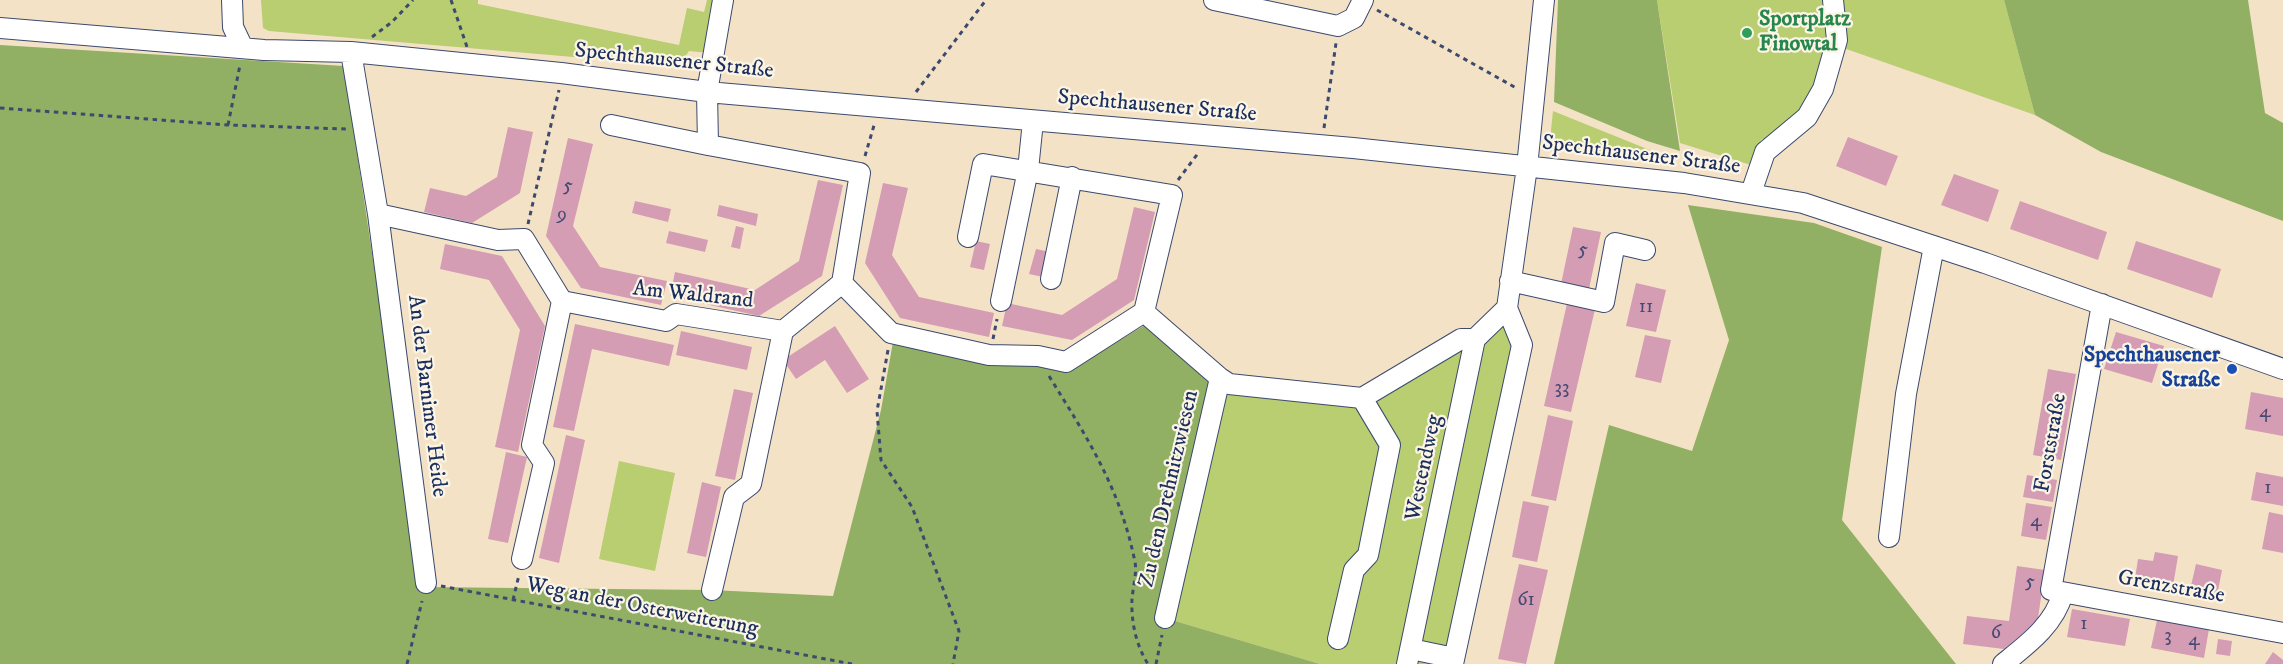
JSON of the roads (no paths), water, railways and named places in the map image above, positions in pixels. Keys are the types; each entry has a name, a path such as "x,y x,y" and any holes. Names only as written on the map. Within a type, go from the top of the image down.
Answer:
{"street":[{"path":"232,0 233,27 243,48"},
{"path":"708,144 707,92 723,0"},
{"path":"1214,0 1338,26 1354,18 1368,4"},
{"name":"Westendweg","path":"1475,339 1409,657 1454,661 1522,345 1507,308 1527,167 1544,0"},
{"path":"1751,193 1765,152 1807,117 1823,89 1837,40 1833,0"},
{"name":"Spechthausener Straße","path":"0,28 243,48 351,52 561,73 707,92 1322,145 1684,183 1751,193 1803,203 1934,246 2283,369"},
{"name":"An der Barnimer Heide","path":"351,52 378,214 426,583"},
{"path":"1001,301 1028,170 1033,121"},
{"path":"610,125 860,173 842,283 783,331 751,484 734,497 712,590"},
{"path":"842,283 891,333 989,355 1038,356 1066,362 1144,312 1172,195 983,164 968,237"},
{"path":"1051,279 1072,177"},
{"path":"378,214 498,240 524,239 562,301 532,445 544,464 522,559"},
{"path":"1510,281 1604,302 1615,243 1645,250"},
{"path":"1889,537 1906,394 1934,246"},
{"name":"Am Waldrand","path":"562,301 666,321 676,314 783,331"},
{"name":"Forststraße","path":"2003,664 2039,635 2059,604 2057,592 2102,304"},
{"path":"1220,378 1229,384 1362,398 1461,339 1475,339 1507,308"},
{"name":"Zu den Drehnitzwiesen","path":"1144,312 1220,378 1165,618"},
{"path":"1338,639 1354,570 1368,555 1390,446 1362,398"},
{"name":"Grenzstraße","path":"2057,592 2283,633"}],"place":[{"name":"Sportplatz Finowtal","path":"1747,33"},
{"name":"Spechthausener Straße","path":"2232,369"}]}
